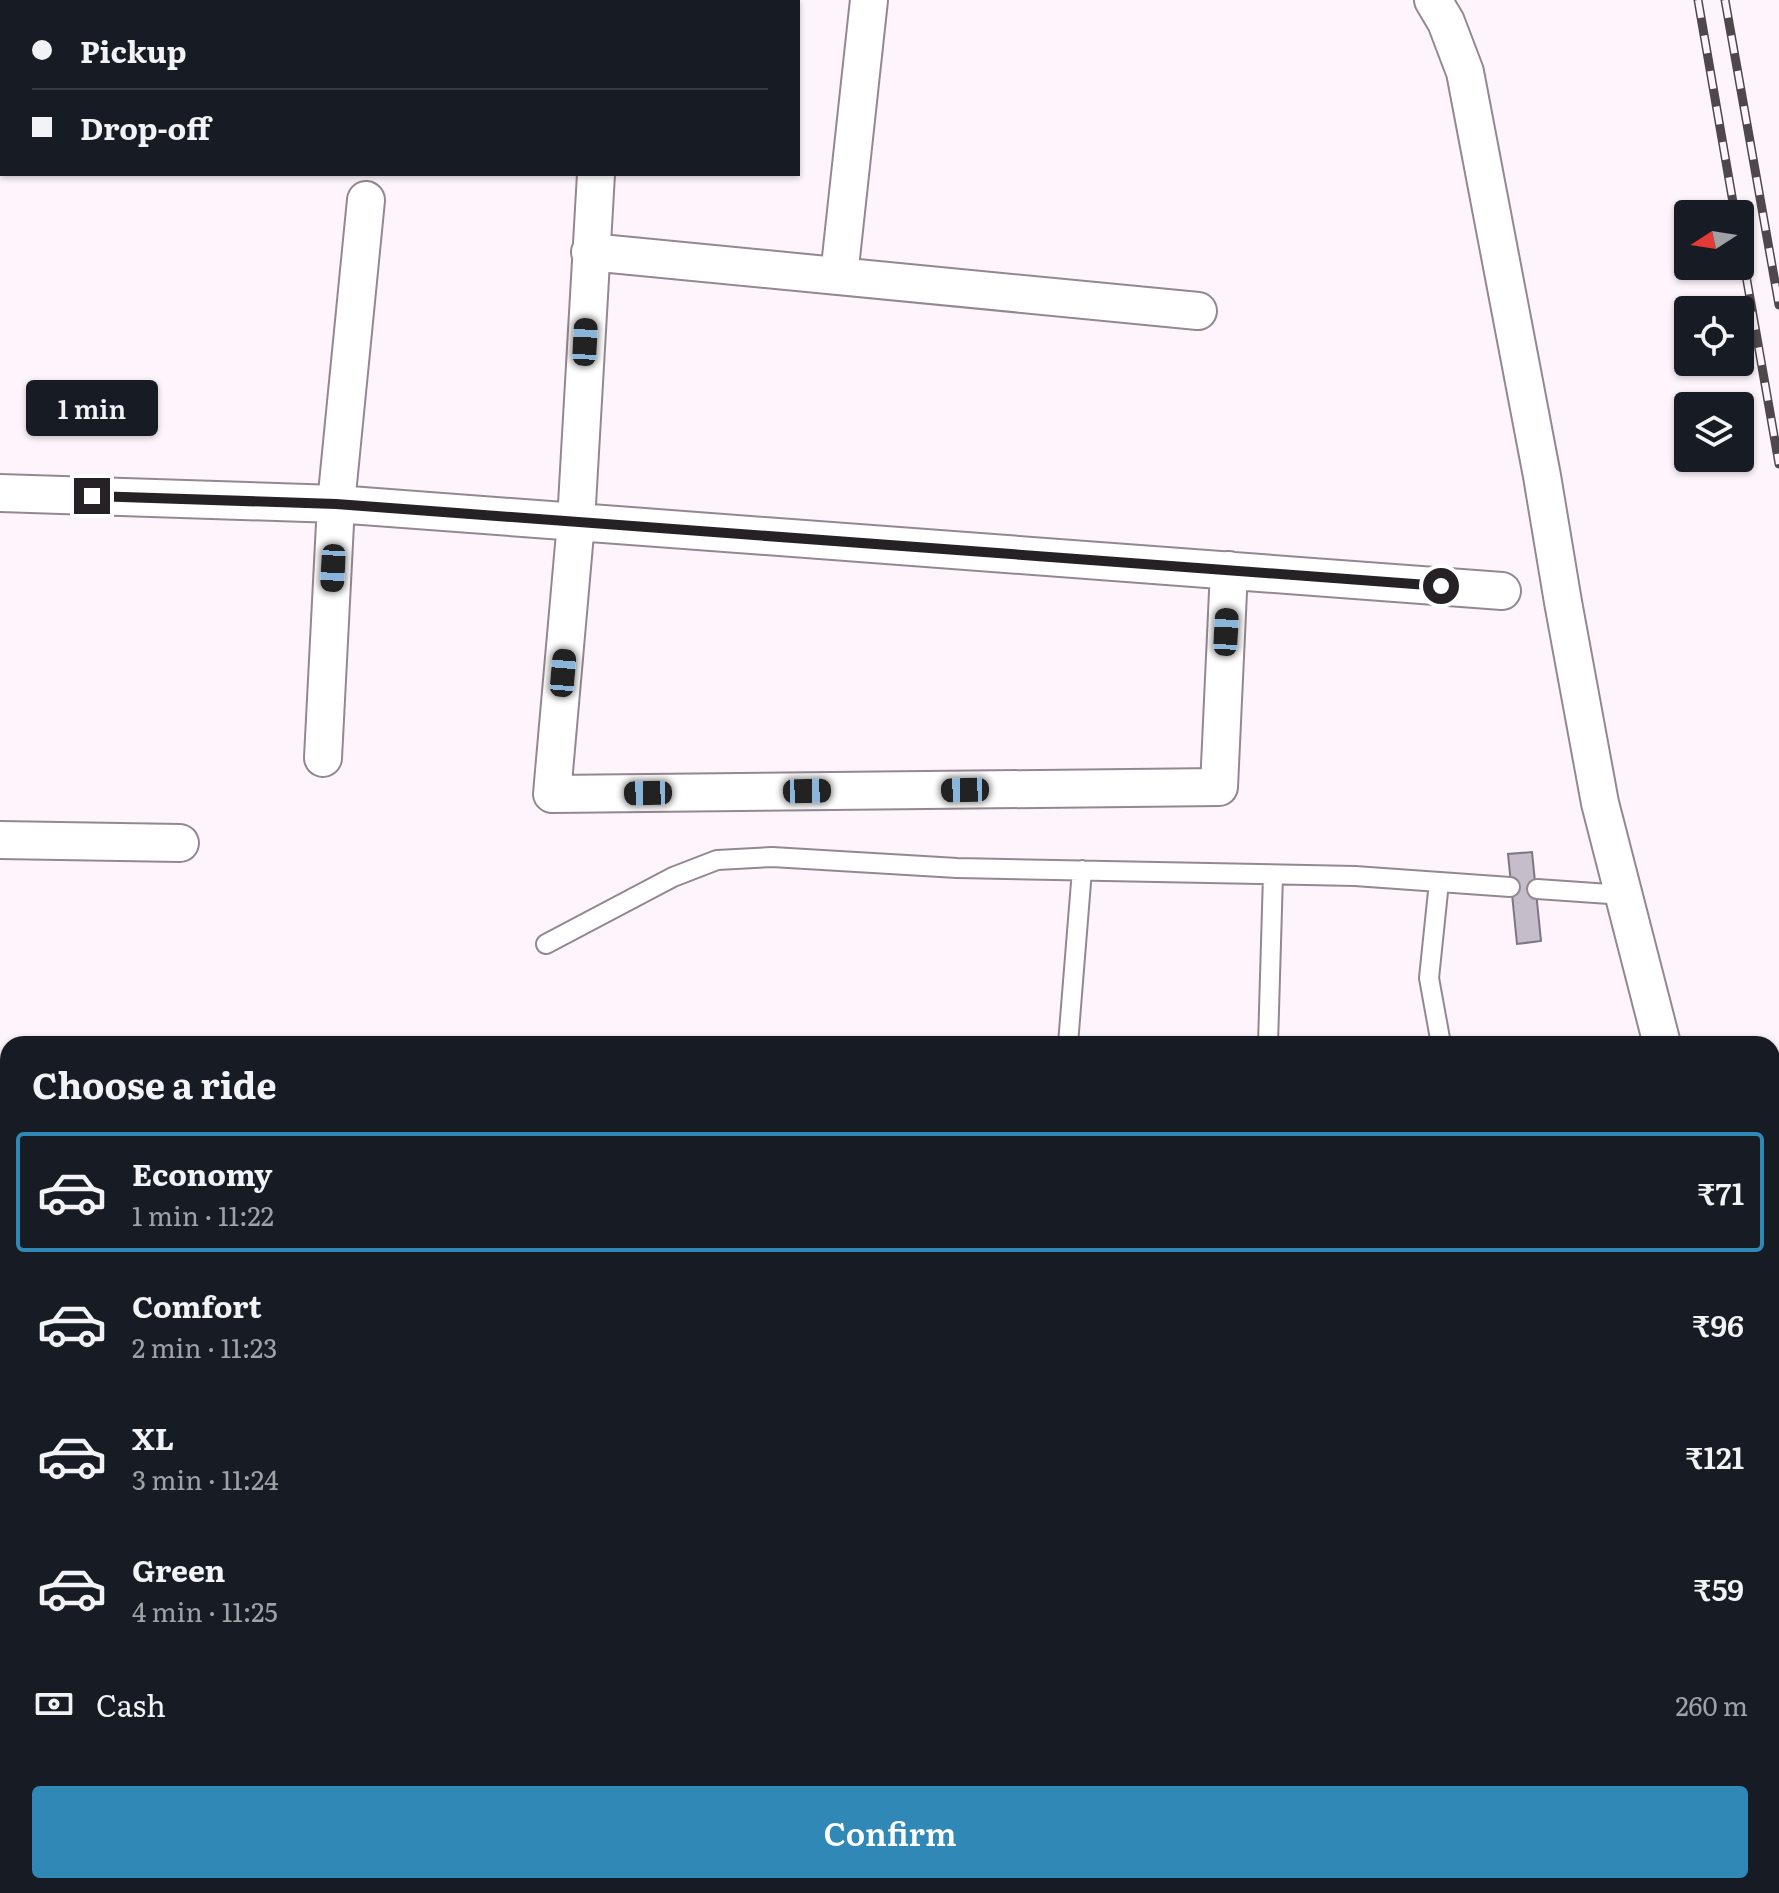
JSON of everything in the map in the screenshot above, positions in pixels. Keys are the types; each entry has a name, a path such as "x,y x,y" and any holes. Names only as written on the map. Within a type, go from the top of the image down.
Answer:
{"street":[{"path":"839,276 869,0"},
{"path":"1433,0 1446,22 1465,72 1600,803 1660,1036"},
{"path":"596,176 576,522 552,794 1219,787 1229,570"},
{"path":"323,758 336,504 366,200"},
{"path":"590,252 1198,311"},
{"path":"0,493 336,504 1502,591"},
{"path":"0,840 180,843"}],"lane":[{"path":"546,944 673,877 717,860 772,857 957,868 1355,876 1510,887"},
{"path":"1069,1036 1082,870"},
{"path":"1268,1036 1273,875"},
{"path":"1439,882 1429,978 1440,1036"},
{"path":"1537,889 1624,895"}],"building":[{"path":"1532,852 1541,941 1517,944 1508,854"}],"railway":[{"path":"1698,0 1733,200"},
{"path":"1725,0 1779,305"},
{"path":"1747,280 1779,464"}],"route":[{"path":"92,496 336,504 1441,586"}]}
